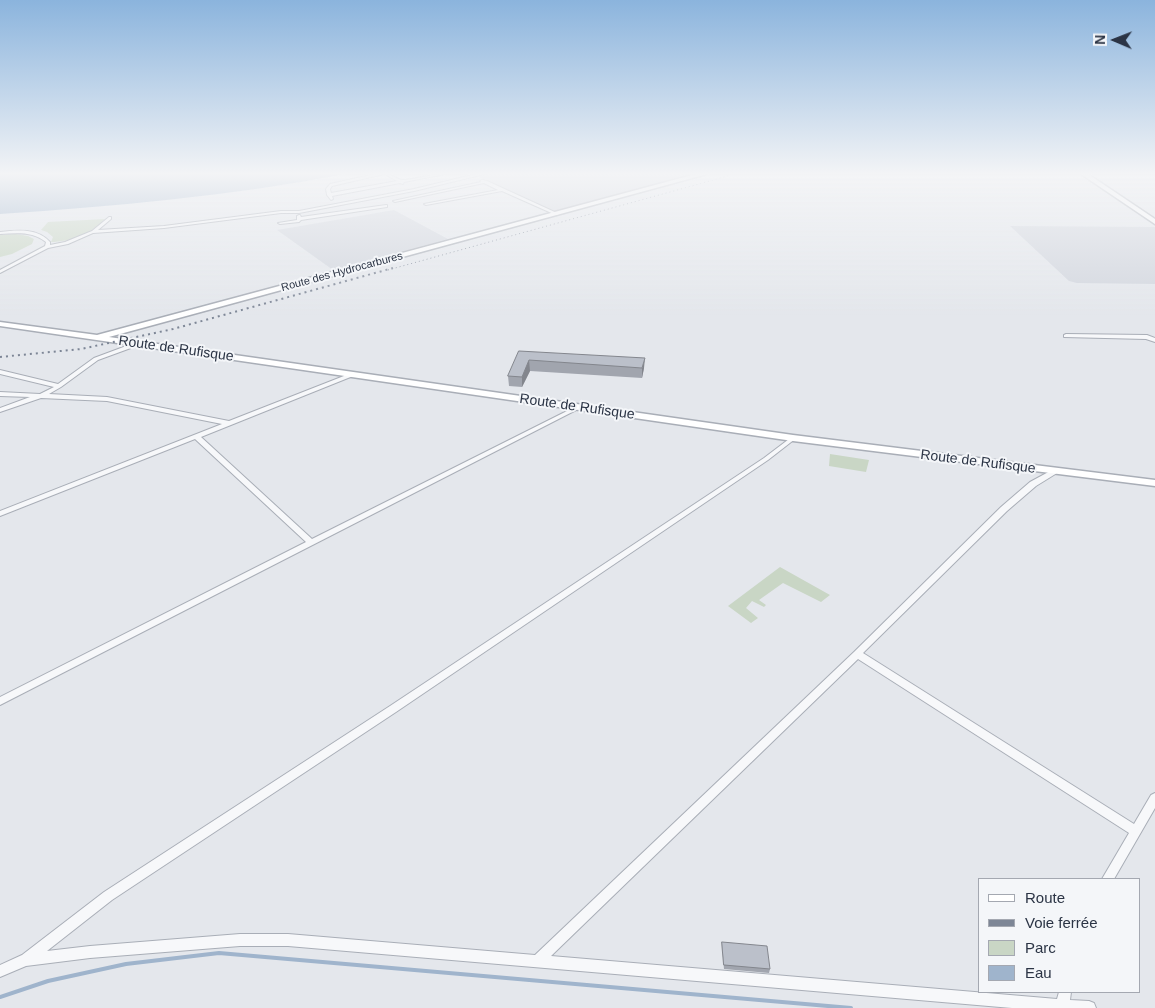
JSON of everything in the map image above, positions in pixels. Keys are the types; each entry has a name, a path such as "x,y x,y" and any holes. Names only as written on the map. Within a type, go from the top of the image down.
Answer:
{"street":[{"path":"0,272 47,247 66,243 92,232 105,221"},
{"path":"92,232 164,227 210,221"},
{"path":"280,223 292,221"},
{"name":"Route des Hydrocarbures","path":"96,338 530,221"},
{"path":"0,233 36,233 46,239 48,242 47,247"},
{"name":"Route de Rufisque","path":"0,324 793,438 1155,483"},
{"path":"1066,336 1137,337 1155,340"},
{"path":"0,410 43,395 59,386 96,359 137,344"},
{"path":"0,372 59,386"},
{"path":"0,514 352,375"},
{"path":"0,394 43,395 124,402 229,424"},
{"path":"0,701 579,407"},
{"path":"196,436 312,543"},
{"path":"26,960 108,896 393,709 766,459 793,438"},
{"path":"538,960 857,654 1004,509 1033,484 1054,471"},
{"path":"857,654 1136,831"},
{"path":"1109,878 1155,798"},
{"path":"0,970 26,960 90,952 240,940 288,940 978,992"},
{"path":"995,993 1064,998 1089,1008"}],"shaded area":[{"path":"329,221 415,221 448,239 333,270 277,230"},
{"path":"1010,226 1155,227 1155,284 1077,283 1069,281"}],"green space":[{"path":"103,221 81,236 58,242 51,242 53,237 41,230 48,222"},
{"path":"16,234 34,239 32,244 12,254 0,257 0,235"},
{"path":"830,454 869,460 866,472 829,466"},
{"path":"780,567 830,595 821,602 783,583 759,600 766,605 764,607 752,601 746,608 758,618 751,623 728,606"}],"building":[{"path":"519,351 645,358 642,368 529,360 522,377 508,376"},
{"path":"722,942 767,946 770,969 724,965"}],"waterway":[{"path":"0,997 48,981 126,964 219,953 851,1008"}],"railway":[{"path":"388,270 565,221"},
{"path":"0,357 81,349 173,329 393,268"}]}
